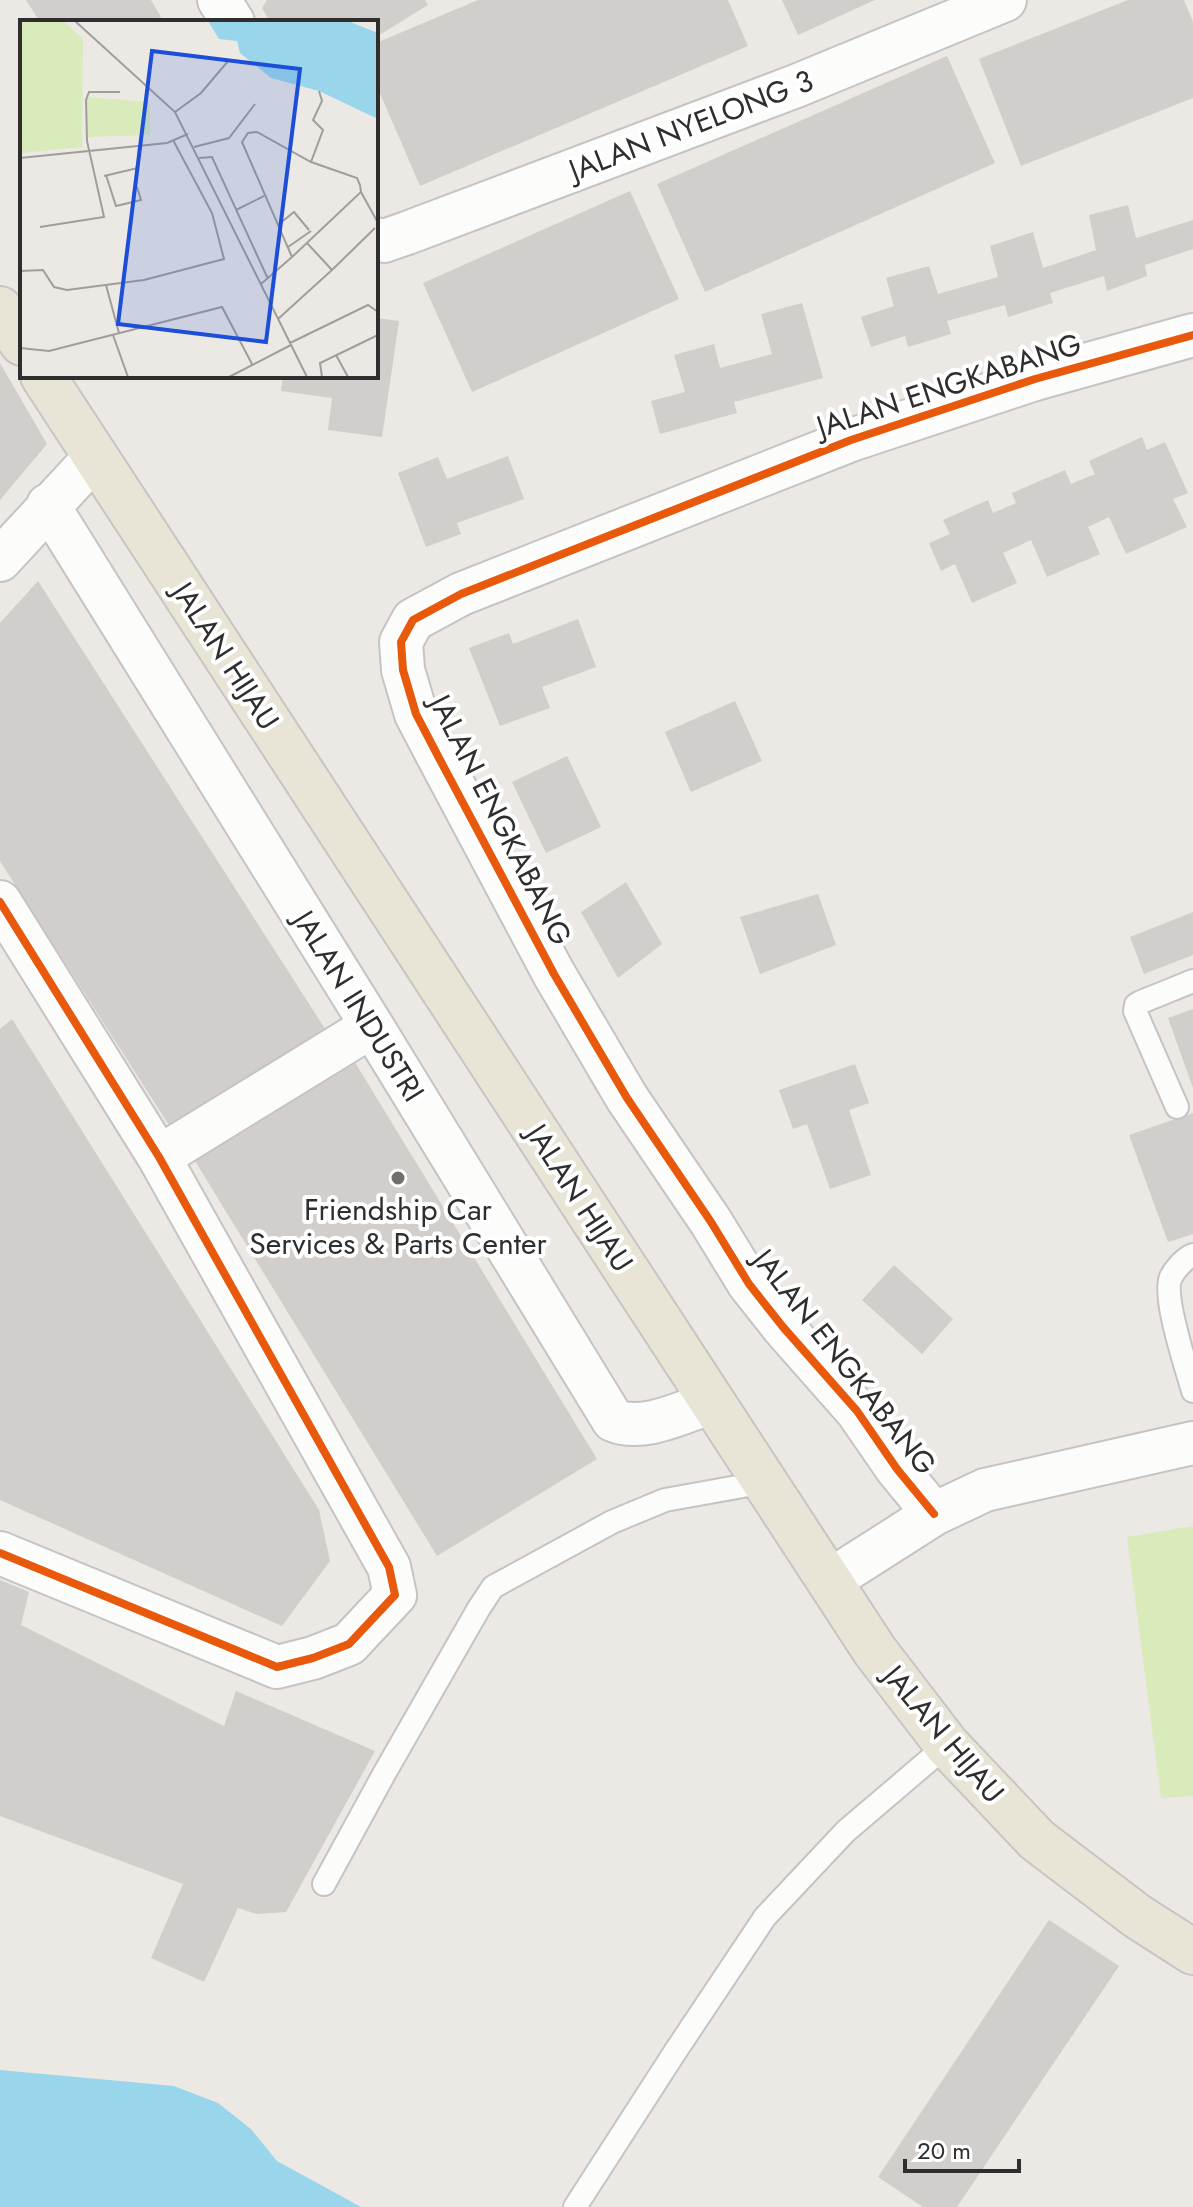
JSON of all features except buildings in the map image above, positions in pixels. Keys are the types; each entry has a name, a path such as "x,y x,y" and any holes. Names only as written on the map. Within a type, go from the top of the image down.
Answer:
{"main road":[{"path":"0,309 20,340"},
{"name":"JALAN HIJAU","path":"44,378 875,1651 947,1745 1037,1840 1137,1916 1193,1952"}],"street":[{"path":"219,0 232,20"},
{"name":"JALAN NYELONG 3","path":"378,240 384,241 407,233 796,86 1005,0"},
{"name":"JALAN ENGKABANG","path":"934,1514 897,1469 857,1411 749,1284 627,1098 554,974 416,714 403,670 401,642 413,620 461,594 738,483 851,440 1021,384 1193,335"},
{"path":"0,560 96,456"},
{"name":"JALAN INDUSTRI","path":"48,505 613,1420 624,1425 642,1425 712,1402"},
{"path":"0,902 12,953 159,1157 389,1567 395,1595 349,1644 277,1667 0,1553"},
{"path":"159,1157 372,1026"},
{"path":"829,1581 934,1514 985,1490 1193,1443"}],"lane":[{"path":"1177,1107 1135,1011 1136,1005 1141,1002 1193,981"},
{"path":"1193,1255 1187,1257 1170,1279 1170,1305 1193,1391"},
{"path":"324,1884 493,1587 612,1522 665,1500 765,1482"},
{"path":"575,2207 765,1917 846,1831 947,1745"}],"green space":[{"path":"1193,1526 1193,1796 1161,1798 1127,1537"}],"water":[{"path":"0,2070 174,2086 218,2103 251,2129 277,2161 361,2207 0,2207"}],"cycle path":[{"path":"934,1514 897,1469 857,1411 749,1284 627,1098 554,974 416,714 403,670 401,642 413,620 461,594 851,440 1035,379 1193,335"},
{"path":"0,902 159,1157 389,1567 395,1595 349,1644 277,1667 0,1553"}],"place":[{"name":"Friendship Car Services & Parts Center","path":"398,1178"}]}
